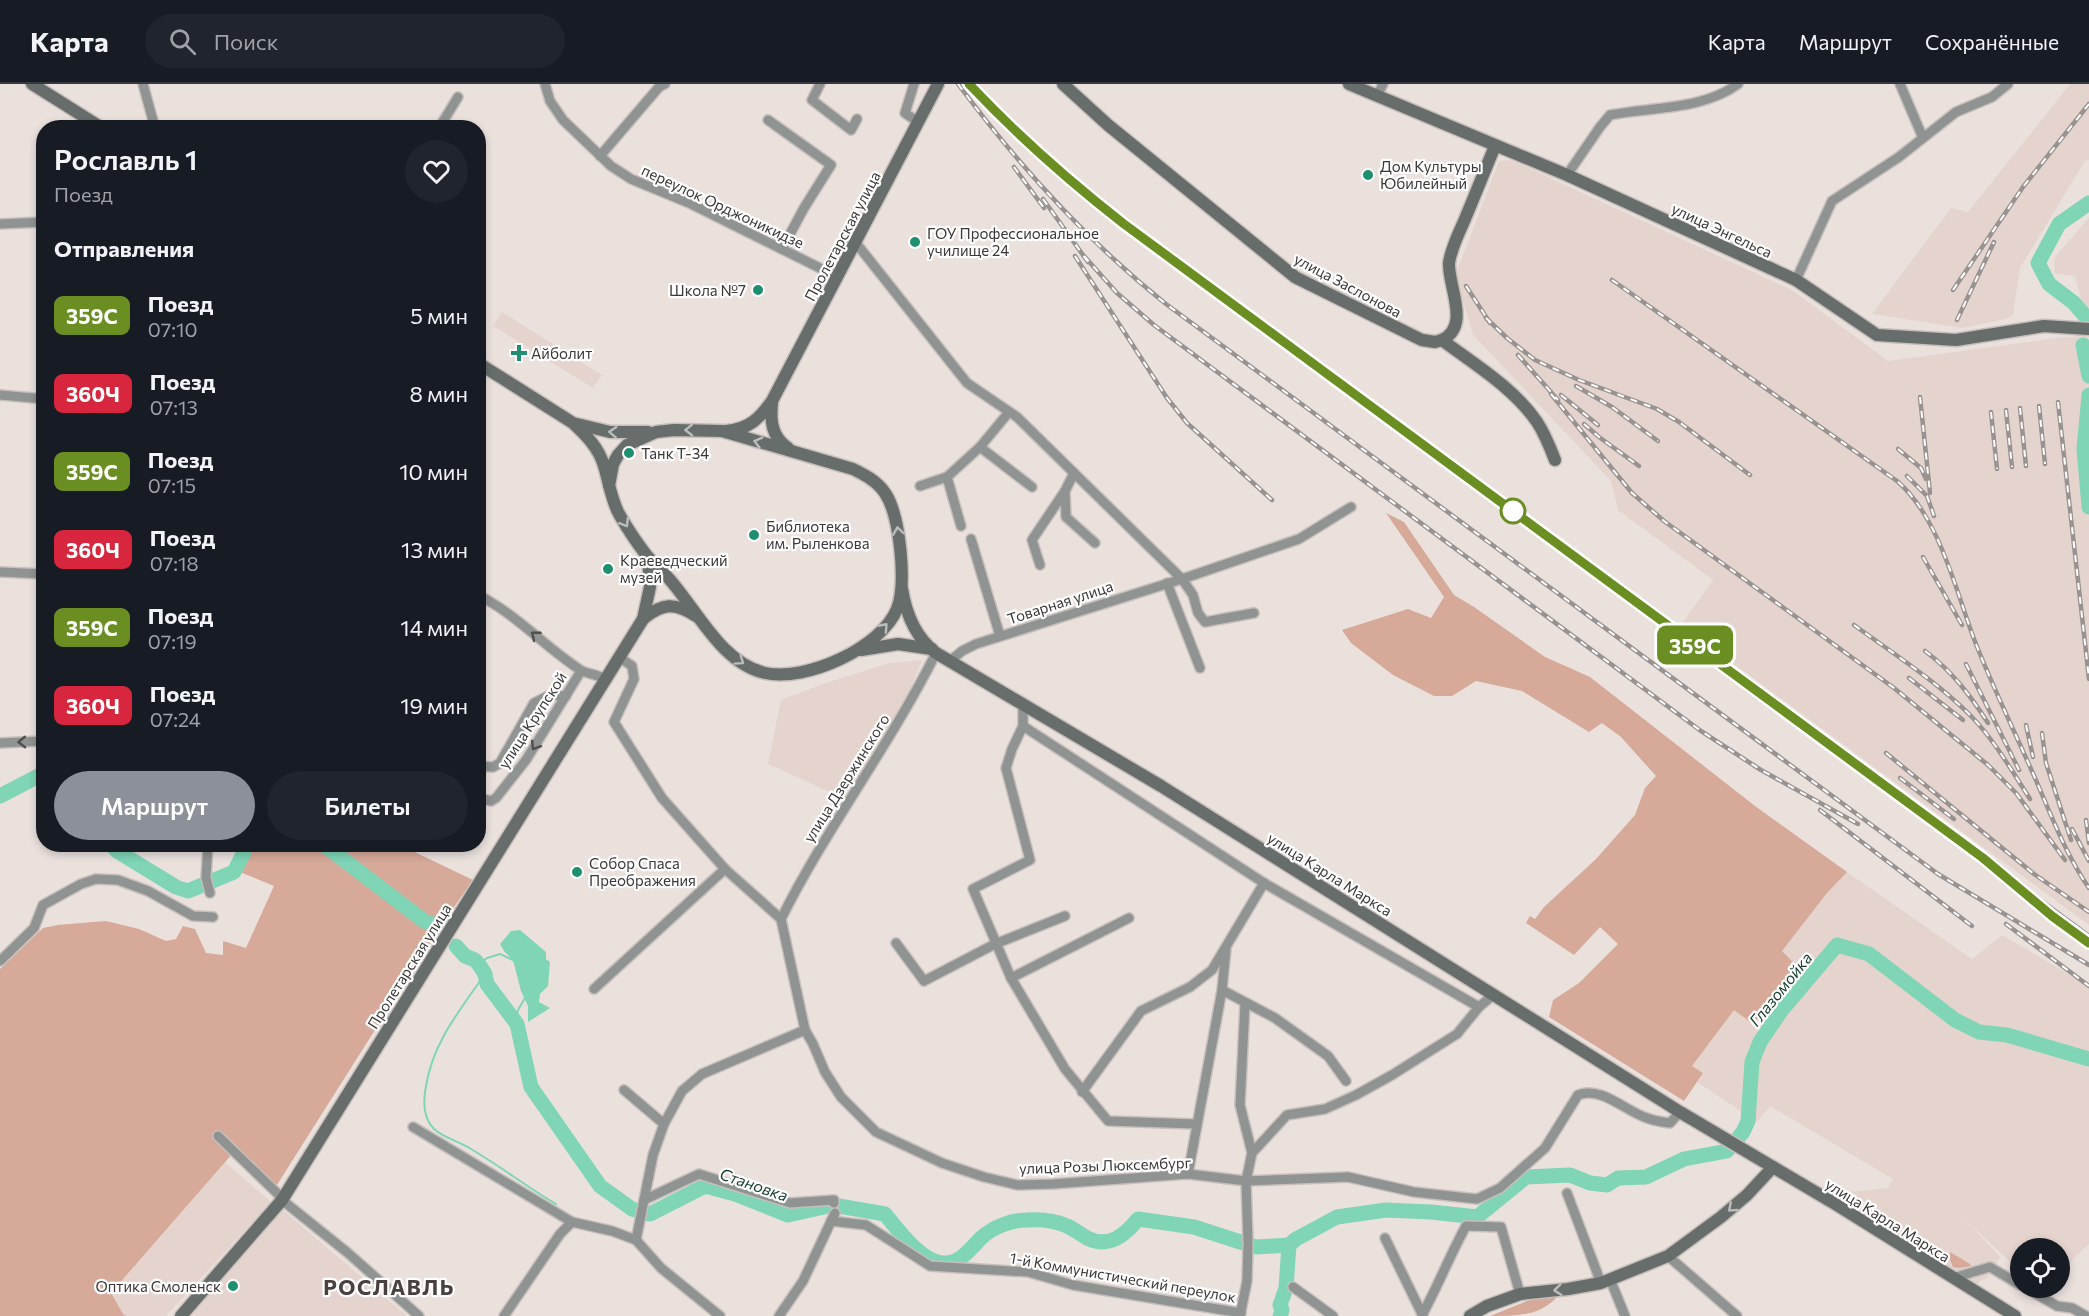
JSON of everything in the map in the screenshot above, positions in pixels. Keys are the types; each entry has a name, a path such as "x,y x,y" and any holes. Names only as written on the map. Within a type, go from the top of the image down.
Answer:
{"main road":[{"path":"32,84 89,120"},
{"name":"Пролетарская улица","path":"722,431 736,430 754,423 772,401 938,84"},
{"name":"улица Заслонова","path":"1063,84 1108,125 1295,277 1422,340 1435,342 1442,340 1478,366 1522,405 1538,423 1556,460"},
{"name":"улица Энгельса","path":"1349,84 1380,90 1495,146 1567,175 1796,280 1877,335 1956,340 2044,326 2089,329"},
{"path":"1442,340 1451,334 1456,322 1455,298 1449,278 1450,256 1495,146"},
{"path":"486,368 573,423 587,428 610,432 695,429 722,431 860,472 877,484 886,494 897,522 902,589 897,610 886,626 851,653 815,668 795,674 764,673 749,668 734,657 700,619 670,579 648,557 619,513 599,454 573,423"},
{"name":"Пролетарская улица","path":"772,401 772,429 780,442 795,452"},
{"path":"609,486 618,455 627,445 656,432"},
{"name":"Пролетарская улица","path":"182,1316 282,1200 643,619 650,587 648,557"},
{"name":"улица Карла Маркса","path":"902,589 912,624 934,651 1171,792 1680,1112 1710,1128 2015,1316"},
{"path":"643,619 659,608 668,606 680,607 700,619"},
{"name":"улица Карла Маркса","path":"851,653 898,644 934,651"},
{"path":"1470,1316 1487,1306 1520,1294 1605,1281 1668,1256 1747,1196 1773,1167"}],"street":[{"path":"143,84 153,120"},
{"name":"переулок Орджоникидзе","path":"545,84 550,101 563,120 610,166 631,179 694,206 838,277"},
{"path":"600,156 659,87 665,84"},
{"path":"820,84 812,100 851,130 857,119"},
{"path":"915,84 905,113 921,117"},
{"path":"1567,175 1610,115 1709,99 1729,91 1738,84"},
{"path":"1900,84 1923,138"},
{"path":"1796,280 1832,201 1899,157 1956,112 1992,97 2008,84"},
{"path":"444,120 458,97"},
{"path":"768,120 831,165 782,249"},
{"path":"0,224 36,222"},
{"path":"856,243 967,383 1009,412 1182,579 1193,595 1198,613 1205,622 1254,613"},
{"path":"0,395 36,398"},
{"path":"920,486 947,477 980,447 1009,412"},
{"path":"980,447 1032,487"},
{"path":"1040,566 1032,540 1065,491 1074,473"},
{"path":"947,477 961,526"},
{"path":"1065,491 1066,517 1095,543"},
{"name":"Товарная улица","path":"950,661 962,651 1000,636 1182,579 1299,538 1351,507"},
{"path":"971,538 1000,636"},
{"path":"0,572 36,574"},
{"path":"1167,583 1200,668"},
{"path":"486,600 520,623 581,671 599,675 604,679"},
{"name":"улица Дзержинского","path":"781,919 804,872 913,699 934,651"},
{"path":"619,657 632,666 634,679 614,722 662,798 725,869 781,919"},
{"name":"улица Крупской","path":"486,800 491,801 496,798 526,760 581,671"},
{"path":"486,767 493,768 500,763 534,703 550,695 566,696"},
{"path":"1023,704 1023,726 1006,768 1030,860 973,890 995,944 1011,978 1065,1069 1108,1121 1196,1124"},
{"path":"1023,726 1264,883 1479,1007"},
{"path":"0,742 36,741"},
{"path":"208,852 206,878 210,893"},
{"path":"594,989 725,869"},
{"path":"0,961 34,928 43,905 81,884 96,879 118,880 148,891 194,916 213,917"},
{"path":"1082,1092 1141,1011 1190,987 1212,970 1264,883"},
{"path":"896,943 924,981 995,944 1065,916"},
{"path":"1011,978 1129,918"},
{"name":"улица Розы Люксембург","path":"781,919 805,1030 825,1072 842,1098 876,1132 942,1163 1017,1185 1188,1174 1246,1181 1348,1177 1414,1192 1477,1199 1500,1188 1545,1148 1578,1095 1587,1092 1596,1093 1647,1119 1670,1123 1680,1112"},
{"path":"1188,1174 1222,990 1226,946"},
{"path":"1222,990 1275,1018 1328,1056 1346,1082"},
{"path":"1252,1153 1287,1115 1325,1109 1356,1095 1457,1034 1479,1007 1493,995"},
{"path":"1241,1314 1247,1281 1246,1181 1252,1153 1240,1105 1245,1004"},
{"path":"636,1240 653,1155 664,1124 682,1091 702,1074 805,1030"},
{"path":"624,1090 664,1124"},
{"path":"413,1127 572,1222 612,1231 636,1240 661,1268 720,1316"},
{"path":"218,1136 282,1200 348,1253 420,1316"},
{"name":"1-й Коммунистический переулок","path":"644,1200 699,1174 790,1203 834,1200 833,1212 866,1226 930,1266 1028,1272 1073,1285 1241,1314"},
{"path":"1567,1193 1605,1281 1625,1316"},
{"path":"779,1316 803,1281 833,1212"},
{"path":"504,1316 560,1234 572,1222"},
{"path":"1422,1315 1438,1286 1451,1252 1466,1226 1502,1227 1520,1294"},
{"path":"1385,1238 1422,1315"},
{"path":"1668,1256 1737,1316"},
{"path":"1953,1278 1990,1267 2010,1279"},
{"path":"1293,1287 1333,1316"},
{"path":"2043,1298 2057,1306 2072,1308 2086,1316"}],"shaded area":[{"path":"2070,84 2089,84 2089,160 2085,161 2020,268 2013,315 2006,319 1962,328 1872,314 1951,208 1968,212"},
{"path":"1511,160 1792,290 1888,361 2057,338 2084,336 2089,338 2089,925 1681,625 1713,580 1618,510 1611,481 1473,335 1455,276 1499,161"},
{"path":"2089,218 2089,314 2085,314 2075,276 2055,274 2054,258"},
{"path":"502,312 602,375 593,388 493,326"},
{"path":"1386,513 1404,522 1454,595 1545,657 1590,677 1755,806 1847,872 1827,893 1782,951 1799,968 1753,1024 1734,1010 1692,1066 1703,1073 1684,1101 1549,1017 1553,1000 1579,983 1618,944 1600,927 1574,955 1526,923 1530,916 1535,919 1544,907 1596,859 1635,815 1645,788 1656,776 1621,737 1602,723 1589,732 1522,691 1476,681 1452,696 1434,696 1393,675 1351,643 1342,630 1408,609 1431,618 1444,597"},
{"path":"922,660 903,707 886,738 841,797 768,764 781,700 889,663"},
{"path":"244,852 415,852 473,880 442,924 275,1188 233,1153 111,1293 126,1316 0,1316 0,969 43,928 58,925 106,921 139,929 166,941 176,939 183,926 195,929 206,953 223,955 223,941 246,948 274,886 235,870"},
{"path":"1847,872 1972,959 2002,935 2089,986 2089,1244 2070,1262 2070,1238 2010,1238 2010,1262 1973,1227 1958,1218 1972,1227 2000,1257 1987,1278 1980,1281 1973,1290 1819,1195 1888,1188 1893,1179 1770,1106 1757,1122 1697,1082 1703,1073 1692,1066 1734,1009 1754,1024 1798,968 1782,951 1827,893"},
{"path":"520,930 546,952 546,959 550,962 548,986 540,994 539,1002 550,1008 528,1022 528,1006 521,991 513,960 500,944 511,931"},
{"path":"225,1162 271,1202 166,1316 126,1316 111,1294"},
{"path":"1861,1209 1925,1248 1926,1251 1860,1212"},
{"path":"283,1210 407,1316 191,1316"},
{"path":"1950,1252 1971,1266 1953,1267 1949,1258"},
{"path":"1555,1297 1549,1304 1535,1312 1490,1316 1532,1299"}],"waterway":[{"name":"Глазомойка","path":"2086,317 2074,303 2049,284 2038,263 2059,224 2089,203"},
{"name":"Глазомойка","path":"2083,345 2089,376"},
{"name":"Глазомойка","path":"2089,395 2084,449 2089,507"},
{"name":"Становка","path":"0,796 36,777"},
{"name":"Становка","path":"119,852 176,887 188,891 234,872 244,852"},
{"name":"Становка","path":"333,852 424,921 446,929"},
{"name":"Глазомойка","path":"1280,1316 1282,1310 1280,1305 1286,1288 1289,1245 1337,1217 1386,1210 1477,1217 1526,1177 1570,1175 1590,1183 1607,1185 1618,1178 1646,1177 1684,1159 1727,1151 1743,1132 1748,1121 1752,1062 1760,1042 1781,1011 1837,945 1869,954 1955,1020 1979,1032 2007,1035 2089,1059"},
{"name":"Становка","path":"456,946 465,956 475,960 480,966 487,984 517,1024 531,1087 600,1186 632,1209 650,1214 705,1186 735,1194 788,1215 833,1205 885,1214 919,1252 936,1262 944,1263 960,1258 981,1238 997,1227 1027,1220 1057,1222 1087,1238 1102,1242 1116,1239 1138,1219 1194,1227 1256,1247 1289,1245"},
{"path":"479,964 487,958 500,954 513,960"},
{"path":"485,974 457,1014 435,1055 425,1092 426,1115 430,1125 438,1132 467,1146 556,1204"},
{"path":"515,1022 518,1010 525,998"}],"railway":[{"path":"958,84 1005,144 1055,201 1108,254 1166,304 1938,874 2089,965"},
{"path":"969,84 1044,157 1124,224 2089,936"},
{"path":"1953,290 2023,187 2089,104"},
{"path":"1014,167 1044,208"},
{"path":"1043,199 1088,262"},
{"path":"1957,320 1994,242"},
{"path":"1075,256 1167,398 1187,423 1272,500"},
{"path":"1084,256 1117,293 1154,325 1701,731 1761,770 1858,824"},
{"path":"1612,280 1897,481 1912,496 1935,533 1987,672 2064,845 2089,888"},
{"path":"1466,286 1490,323"},
{"path":"1486,318 1535,360 1579,380 1657,409 1679,422 1750,475"},
{"path":"1518,355 1558,400"},
{"path":"1576,386 1612,407 1658,441"},
{"path":"1551,394 1632,493 1664,521 1894,688 1988,765 2016,793 2065,860"},
{"path":"1561,395 1598,425"},
{"path":"1920,397 1930,493"},
{"path":"2058,402 2089,679"},
{"path":"2039,406 2045,464"},
{"path":"2020,408 2026,466"},
{"path":"2006,410 2012,467"},
{"path":"1991,412 1997,469"},
{"path":"1584,424 1639,466"},
{"path":"1898,449 1921,468 1926,479"},
{"path":"1907,476 1927,496 1934,516"},
{"path":"1923,557 1962,625"},
{"path":"1854,625 1929,679 1958,703 1980,726 2030,799"},
{"path":"1925,651 1960,684 1988,723"},
{"path":"1966,664 2019,770"},
{"path":"1909,678 1963,720"},
{"path":"2026,725 2033,757"},
{"path":"2042,733 2046,763 2071,840"},
{"path":"1886,753 2034,874 2089,912"},
{"path":"1900,778 1954,819"},
{"path":"1820,810 1972,926"},
{"path":"2086,820 2089,843"},
{"path":"2072,829 2089,861"},
{"path":"2006,924 2089,986"}],"train":[{"name":"359С","path":"969,84 1026,142 1124,224 1983,858 2052,916 2089,943"}],"place":[{"name":"Дом Культуры Юбилейный","path":"1368,175"},
{"name":"ГОУ Профессиональное училище 24","path":"915,242"},
{"name":"Школа №7","path":"758,290"},
{"name":"Айболит","path":"519,353"},
{"name":"Танк Т-34","path":"629,453"},
{"name":"Библиотека им. Рыленкова","path":"754,535"},
{"name":"Краеведческий музей","path":"608,569"},
{"name":"Собор Спаса Преображения","path":"577,872"},
{"name":"Оптика Смоленск","path":"233,1286"}],"district":[{"name":"РОСЛАВЛЬ","path":"389,1286"}]}
